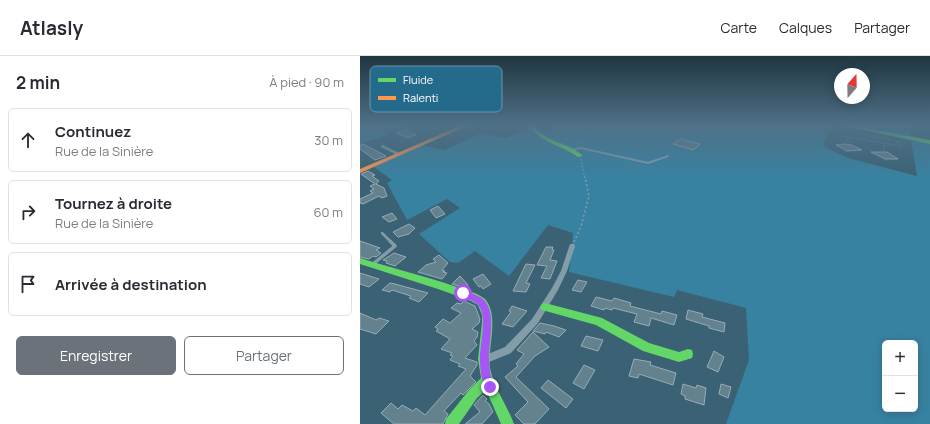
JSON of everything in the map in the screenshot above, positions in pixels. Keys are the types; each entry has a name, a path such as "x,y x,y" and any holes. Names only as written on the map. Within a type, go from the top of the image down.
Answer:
{"street":[{"path":"360,172 425,143"},
{"path":"556,143 576,151"},
{"path":"382,146 399,154"},
{"path":"484,360 508,350 535,321 555,290 564,271 572,246"},
{"path":"360,261 463,293 480,301 487,318 484,360 487,381 508,424"},
{"path":"545,307 598,322 647,347 680,357 688,354"},
{"path":"450,424 469,398 487,381"}],"lane":[{"path":"576,151 581,148 648,163 668,156"},
{"path":"371,265 395,246 382,233"}],"path":[{"path":"572,246 581,226 589,196 576,151 581,143"},
{"path":"876,143 899,146 900,143"},
{"path":"884,145 884,152"}],"shaded area":[{"path":"459,143 824,143 823,146 848,158 917,176 912,143 930,144 930,424 726,424 749,360 746,308 677,290 674,297 569,272 573,233 548,225 509,276 475,251 458,263 450,262 419,234 460,208 447,199 407,220 387,183 392,180 374,167 421,145 444,150"}],"building":[{"path":"697,143 700,144 693,150 673,144"},
{"path":"363,144 386,156 375,160 360,149 360,145"},
{"path":"836,145 852,145 862,150 847,151"},
{"path":"871,152 887,152 898,159 885,159"},
{"path":"368,171 375,175 372,176 379,181 376,184 384,188 387,196 382,198 379,196 363,204 360,203 360,199 373,193 370,191 374,189 370,186 375,184 361,174"},
{"path":"438,206 445,214 436,218 430,210"},
{"path":"392,213 397,219 389,222 382,217"},
{"path":"409,224 415,228 409,234 398,237 393,232"},
{"path":"360,241 380,248 376,250 381,253 376,257 373,256 369,259 360,257"},
{"path":"546,247 553,247 552,250 554,250 550,260 557,261 550,279 541,278 547,266 537,265"},
{"path":"394,253 406,257 395,266 386,263 387,261 383,260"},
{"path":"439,255 448,263 442,270 445,271 443,272 447,273 442,279 418,272 426,265 436,262 433,259"},
{"path":"526,264 535,265 526,283 530,284 526,292 513,291"},
{"path":"360,273 379,279 369,287 360,284"},
{"path":"483,274 491,284 483,289 481,286 479,287 473,279"},
{"path":"460,276 468,285 465,288 452,284"},
{"path":"578,280 587,282 581,292 572,290"},
{"path":"390,283 428,293 419,302 409,298 411,296 392,290 390,292 382,290"},
{"path":"596,297 612,301 614,298 631,303 630,306 661,314 662,311 677,315 674,325 651,318 649,326 634,322 637,314 613,308 612,310 605,308 604,310 591,306"},
{"path":"464,301 475,306 480,319 479,323 472,329 478,332 474,341 477,345 465,358 477,362 477,365 470,376 476,382 463,395 461,393 444,411 448,414 443,424 394,424 381,413 391,403 398,409 402,405 413,411 416,408 425,415 466,369 458,366 460,364 450,360 453,356 450,355 452,353 441,349 450,339 436,331 438,329 435,327 443,319 450,323 461,313 451,308 457,303 461,304"},
{"path":"512,306 527,311 513,327 502,324 511,312 509,311"},
{"path":"688,310 703,314 702,317 725,323 724,332 686,319"},
{"path":"360,313 376,320 379,318 389,321 376,334 360,329"},
{"path":"540,323 566,330 559,337 546,332 545,334 533,331"},
{"path":"533,332 549,347 535,356 516,377 549,409 535,424 524,424 515,415 528,402 505,377 518,366 516,364 524,354 517,350"},
{"path":"586,336 603,340 598,351 581,346"},
{"path":"714,351 724,357 718,372 707,367"},
{"path":"634,359 651,362 650,365 676,373 673,385 639,374 638,378 629,376"},
{"path":"584,365 595,370 584,389 573,383"},
{"path":"548,380 573,399 566,408 541,388"},
{"path":"683,384 696,388 697,385 706,388 704,405 685,399 685,396 681,394"},
{"path":"721,384 731,387 728,398 719,394"},
{"path":"483,395 487,399 485,401 489,404 493,412 482,424 465,424 480,412 474,405"}],"traffic: fast":[{"path":"555,143 580,156"},
{"path":"360,261 444,287 481,302 487,315 487,330 484,352 486,376 492,392 508,424"},
{"path":"545,307 598,321 647,347 679,357 688,354"},
{"path":"451,424 473,394 487,381"}],"traffic: slow":[{"path":"360,171 425,143"}],"route":[{"path":"463,293 480,301 485,310 487,318 484,360 487,381 490,387"}]}
